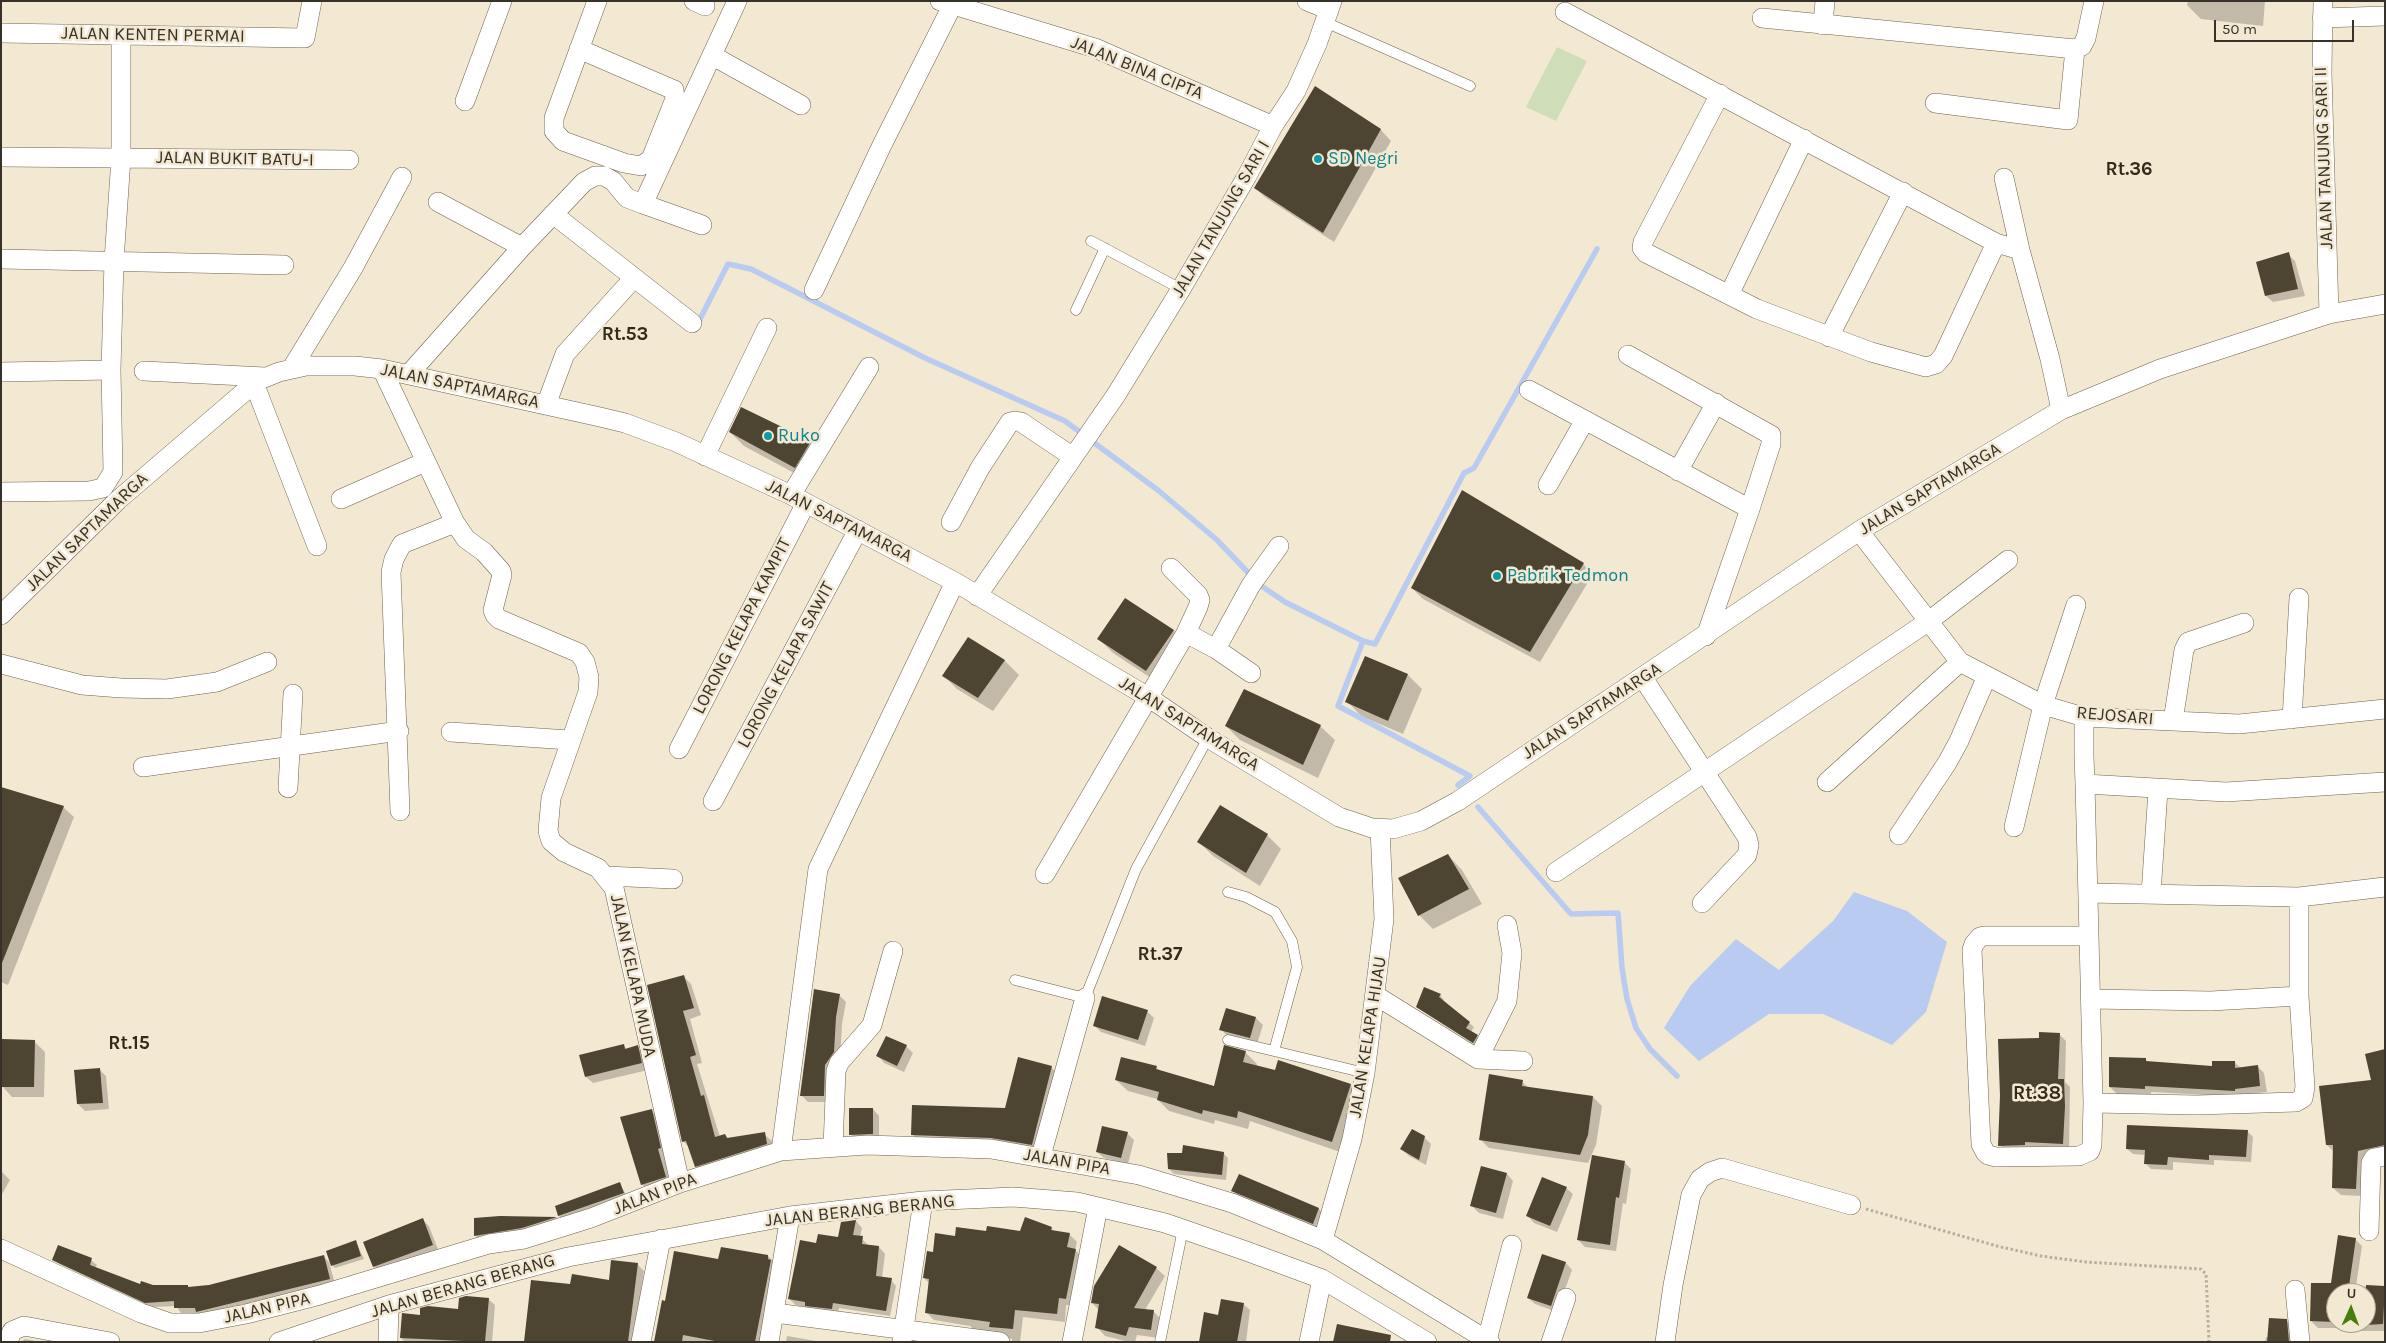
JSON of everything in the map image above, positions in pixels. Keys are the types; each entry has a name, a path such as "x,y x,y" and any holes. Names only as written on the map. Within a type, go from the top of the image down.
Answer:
{"street":[{"name":"JALAN KENTEN PERMAI","path":"1,33 306,38 312,1"},
{"path":"465,101 502,1"},
{"path":"579,49 674,90 675,99 651,160 641,166 624,164 563,141 554,131 554,118 579,49 597,1"},
{"path":"643,204 737,1"},
{"path":"1307,1 1328,11"},
{"path":"1823,24 1825,1"},
{"path":"1762,18 2074,49 2082,46 2086,38 2094,1"},
{"path":"814,290 946,4"},
{"name":"JALAN BINA CIPTA","path":"946,4 1095,48 1273,126"},
{"path":"2322,10 2385,16"},
{"name":"JALAN TANJUNG SARI II","path":"2322,10 2329,314"},
{"name":"JALAN TANJUNG SARI I","path":"1077,452 1116,395 1247,176 1273,126 1304,74 1328,11"},
{"path":"1565,12 1996,243 2020,250"},
{"path":"1,492 89,491 103,488 113,472 110,370 114,261 121,158 121,35"},
{"path":"1934,103 2068,120 2074,49"},
{"path":"713,56 802,105"},
{"path":"1720,94 1642,248 1644,251 1757,308 1829,337 1922,367 1936,364 1943,356 1996,243"},
{"path":"1730,294 1804,139"},
{"name":"JALAN BUKIT BATU-I","path":"1,157 349,160"},
{"path":"292,368 353,268 402,176"},
{"path":"409,374 522,246 584,182 595,176 604,176 613,181 627,198 636,203 702,225"},
{"path":"2004,178 2020,250 2050,359 2061,410"},
{"path":"1829,337 1903,192"},
{"path":"438,202 522,246"},
{"path":"553,214 692,324"},
{"path":"1,259 284,264"},
{"path":"546,405 565,354 633,279"},
{"name":"JALAN SAPTAMARGA","path":"1,615 118,500 259,380 292,368 337,365 382,369 625,423 676,442 799,499 955,582 1148,697 1208,738 1339,817 1380,830 1405,827 1421,821 1458,801 1484,781 1706,636 1859,531 2061,410 2160,368 2329,314 2385,304"},
{"path":"705,456 767,328"},
{"path":"1628,355 1771,435 1771,444 1750,509 1706,636"},
{"name":"LORONG KELAPA KAMPIT","path":"679,749 799,499 869,366"},
{"path":"382,369 455,523 402,544 394,559 391,572 400,811"},
{"path":"1,372 110,370"},
{"path":"144,371 259,380 317,546"},
{"path":"1529,390 1750,509"},
{"path":"1678,470 1716,403"},
{"path":"1548,486 1585,420"},
{"path":"951,522 980,468 1010,422 1022,422 1077,452 977,596"},
{"path":"342,499 425,462"},
{"name":"JALAN KELAPA MUDA","path":"455,523 466,539 484,552 500,570 502,575 493,610 499,620 579,653 585,662 589,677 588,692 569,740 551,798 548,831 551,842 564,852 598,868 614,888 628,941 658,1090 680,1183"},
{"name":"LORONG KELAPA SAWIT","path":"713,801 858,530"},
{"name":"REJOSARI","path":"1859,531 1960,662 2043,705 2084,717 2239,724 2385,708"},
{"path":"1216,649 1254,581 1279,546"},
{"path":"1556,872 1929,621 2008,560"},
{"path":"1045,874 1186,633 1200,600 1189,584 1171,568"},
{"path":"782,1151 818,869 955,582"},
{"path":"2292,719 2299,598"},
{"path":"2014,827 2043,705 2076,605"},
{"path":"2173,721 2184,650 2188,642 2244,623"},
{"path":"1186,633 1216,649 1251,673"},
{"path":"1,664 82,685 121,688 167,688 217,682 267,662"},
{"path":"1827,782 1960,662"},
{"path":"1899,835 1947,763 1959,741 1987,676"},
{"path":"1643,678 1747,837 1749,845 1747,855 1702,903"},
{"path":"288,788 294,694"},
{"path":"2084,717 2093,1102 2092,1145 2090,1151 2084,1155 1993,1157 1982,1148 1972,950 1974,944 1980,937 1984,936 2089,936"},
{"path":"143,767 398,731"},
{"path":"451,732 569,740"},
{"path":"2085,784 2158,790 2265,791 2385,782"},
{"path":"2151,894 2158,790"},
{"name":"JALAN KELAPA HIJAU","path":"1322,1240 1352,1139 1365,1073 1384,919 1380,830"},
{"path":"606,876 673,879"},
{"path":"2088,893 2299,897 2385,887"},
{"path":"2093,1102 2197,1105 2300,1101 2305,1094 2305,1087 2299,996 2299,897"},
{"path":"1478,1059 1507,1001 1512,953 1507,926"},
{"path":"833,1147 836,1071 840,1063 872,1025 893,951"},
{"path":"1375,995 1478,1059 1523,1061"},
{"path":"2090,998 2211,1001 2299,996"},
{"path":"1041,1156 1085,998"},
{"name":"JALAN PIPA","path":"1,1248 141,1313 170,1323 199,1323 246,1314 320,1295 490,1244 540,1234 591,1218 680,1183 782,1151 833,1147 928,1146 991,1149 1041,1156 1139,1175 1232,1203 1322,1240 1488,1341"},
{"path":"2370,1231 2371,1163 2374,1158 2385,1156"},
{"path":"1665,1342 1673,1284 1691,1195 1700,1179 1710,1172 1722,1168 1851,1204"},
{"name":"JALAN BERANG BERANG","path":"278,1342 389,1305 568,1256 790,1216 923,1201 1045,1198 1098,1207 1183,1229 1322,1279 1427,1342"},
{"path":"903,1336 923,1201"},
{"path":"1072,1342 1098,1207"},
{"path":"769,1342 790,1216"},
{"path":"641,1342 662,1239"},
{"path":"1488,1341 1512,1245"},
{"path":"1309,1342 1322,1279"},
{"path":"2295,1290 2300,1342"},
{"path":"1551,1342 1566,1298"},
{"path":"388,1342 389,1305"},
{"path":"775,1313 903,1336 1000,1342"},
{"path":"8,1342 12,1331 24,1326 110,1342"}],"lane":[{"path":"1328,11 1470,86"},
{"path":"1091,241 1181,289"},
{"path":"1076,310 1105,248"},
{"path":"1015,980 1085,998 1136,869 1208,738"},
{"path":"1228,892 1246,897 1275,912 1284,925 1296,953 1297,967 1274,1051"},
{"path":"1228,1040 1365,1073"},
{"path":"1160,1342 1183,1229"}],"path":[{"path":"1851,1204 1997,1246 2042,1256 2086,1262 2201,1269 2206,1274 2209,1342"}],"green space":[{"path":"1557,47 1587,61 1556,121 1526,107"}],"water":[{"path":"1854,892 1907,911 1947,942 1926,1012 1892,1045 1823,1014 1769,1014 1699,1061 1664,1028 1690,986 1736,939 1779,970 1833,921"}],"building":[{"name":"SD Negri","path":"1315,86 1381,129 1323,233 1254,188"},
{"path":"2289,252 2298,289 2265,296 2256,262"},
{"name":"Ruko","path":"741,407 811,441 795,468 729,432"},
{"name":"Pabrik Tedmon","path":"1462,490 1584,563 1530,652 1411,588"},
{"path":"1125,598 1174,630 1146,671 1097,639"},
{"path":"968,637 1005,660 978,698 942,676"},
{"path":"1365,656 1408,674 1388,721 1345,702"},
{"path":"1244,689 1321,725 1303,765 1225,726"},
{"path":"1,787 64,806 2,963 1,963"},
{"path":"1220,805 1268,834 1246,873 1197,842"},
{"path":"1448,854 1469,889 1418,916 1398,878"},
{"path":"684,975 694,1008 683,1011 696,1055 690,1057 701,1096 704,1095 715,1137 725,1134 727,1138 765,1132 767,1144 695,1167 686,1141 682,1142 647,985"},
{"path":"1424,987 1441,994 1439,997 1470,1022 1466,1028 1478,1035 1473,1043 1416,1007"},
{"path":"814,989 840,994 836,1017 834,1052 825,1065 824,1096 800,1096"},
{"path":"1102,996 1148,1010 1138,1040 1093,1026"},
{"path":"1226,1008 1256,1017 1250,1038 1219,1030"},
{"path":"2039,1032 2060,1033 2058,1079 2064,1079 2063,1144 2025,1142 2025,1145 1998,1146 2000,1096 1998,1039 2039,1038"},
{"path":"886,1036 907,1045 897,1066 876,1056"},
{"path":"2,1039 35,1040 34,1087 1,1087"},
{"path":"624,1044 625,1049 638,1045 642,1063 585,1077 579,1055"},
{"path":"1224,1045 1246,1051 1243,1062 1275,1070 1278,1060 1351,1084 1332,1142 1238,1111 1237,1118 1203,1110 1202,1114 1157,1100 1159,1092 1115,1080 1121,1057 1157,1066 1156,1069 1214,1086"},
{"path":"2385,1049 2385,1145 2358,1151 2356,1189 2332,1188 2333,1145 2326,1145 2319,1086 2371,1080 2365,1054"},
{"path":"1018,1057 1052,1066 1032,1145 991,1138 911,1135 912,1105 1005,1108"},
{"path":"2109,1057 2146,1058 2146,1061 2212,1066 2212,1061 2235,1061 2235,1068 2258,1065 2260,1086 2235,1089 2235,1091 2145,1086 2145,1089 2109,1087"},
{"path":"100,1068 103,1103 77,1104 74,1070"},
{"path":"1489,1074 1523,1080 1522,1086 1593,1096 1588,1135 1580,1155 1479,1140"},
{"path":"849,1108 873,1108 873,1134 849,1135"},
{"path":"652,1109 661,1148 658,1149 666,1177 641,1185 620,1117"},
{"path":"2127,1125 2248,1130 2246,1157 2209,1155 2209,1160 2168,1157 2167,1165 2144,1164 2145,1150 2126,1149"},
{"path":"1102,1126 1128,1132 1121,1158 1096,1152"},
{"path":"1412,1129 1425,1136 1419,1160 1400,1149"},
{"path":"1183,1145 1224,1152 1222,1175 1168,1169 1167,1153 1182,1153"},
{"path":"1592,1155 1625,1161 1619,1198 1616,1197 1610,1245 1577,1240"},
{"path":"1481,1166 1507,1173 1496,1213 1470,1206"},
{"path":"1239,1174 1319,1208 1313,1224 1231,1191"},
{"path":"1542,1177 1567,1187 1550,1226 1526,1216"},
{"path":"620,1182 624,1193 558,1216 555,1206"},
{"path":"500,1216 557,1217 522,1228 474,1236 474,1218"},
{"path":"1025,1217 1052,1227 1051,1230 1070,1233 1067,1247 1076,1249 1066,1299 1059,1298 1057,1314 1015,1310 1013,1329 989,1327 990,1322 925,1313 929,1279 923,1278 927,1251 933,1252 935,1233 955,1236 956,1227 986,1231 987,1226 1020,1231"},
{"path":"423,1218 433,1245 373,1267 363,1242"},
{"path":"856,1220 853,1235 863,1236 862,1244 879,1246 876,1276 892,1278 886,1311 833,1303 832,1309 805,1306 805,1302 788,1299 800,1240 816,1243 818,1234 838,1237 841,1222"},
{"path":"2338,1235 2356,1238 2349,1283 2331,1283"},
{"path":"356,1240 361,1256 331,1266 326,1251"},
{"path":"58,1245 92,1258 90,1265 140,1284 141,1281 153,1285 188,1285 188,1287 209,1285 324,1255 330,1279 196,1312 195,1308 174,1308 174,1301 145,1303 52,1260"},
{"path":"1119,1245 1157,1267 1134,1308 1154,1310 1151,1330 1129,1327 1126,1336 1095,1328 1099,1304 1091,1303 1094,1286"},
{"path":"721,1247 768,1255 768,1259 771,1260 755,1342 720,1342 683,1335 682,1342 654,1342 662,1300 665,1301 674,1251 718,1259"},
{"path":"1542,1254 1566,1262 1551,1306 1527,1298"},
{"path":"611,1260 638,1263 628,1342 524,1342 531,1280 570,1284 572,1274 609,1280"},
{"path":"2311,1283 2326,1283 2326,1322 2310,1321"},
{"path":"2376,1286 2385,1286 2383,1324 2376,1324"},
{"path":"466,1296 489,1298 485,1342 400,1338 402,1313 420,1315 420,1308 428,1306 458,1309 459,1298"},
{"path":"1221,1299 1244,1303 1237,1342 1199,1342 1204,1312 1218,1315"},
{"path":"2269,1318 2287,1319 2289,1342 2267,1342"},
{"path":"1337,1324 1391,1335 1390,1342 1333,1342"}],"waterway":[{"path":"1363,641 1375,644 1464,473 1474,468 1597,249"},
{"path":"698,323 728,264 751,269 925,358 1065,421 1159,491 1217,540 1260,585 1285,602 1363,641 1338,706 1470,776 1458,785"},
{"path":"1478,807 1571,914 1618,913 1622,968 1627,999 1636,1028 1650,1049 1677,1076"}],"place":[{"name":"SD Negri","path":"1318,159"},
{"name":"Ruko","path":"768,436"},
{"name":"Pabrik Tedmon","path":"1497,576"}],"district":[{"name":"Rt.36","path":"2129,170"},
{"name":"Rt.53","path":"625,335"},
{"name":"Rt.37","path":"1160,955"},
{"name":"Rt.15","path":"129,1044"},
{"name":"Rt.38","path":"2037,1094"}]}
